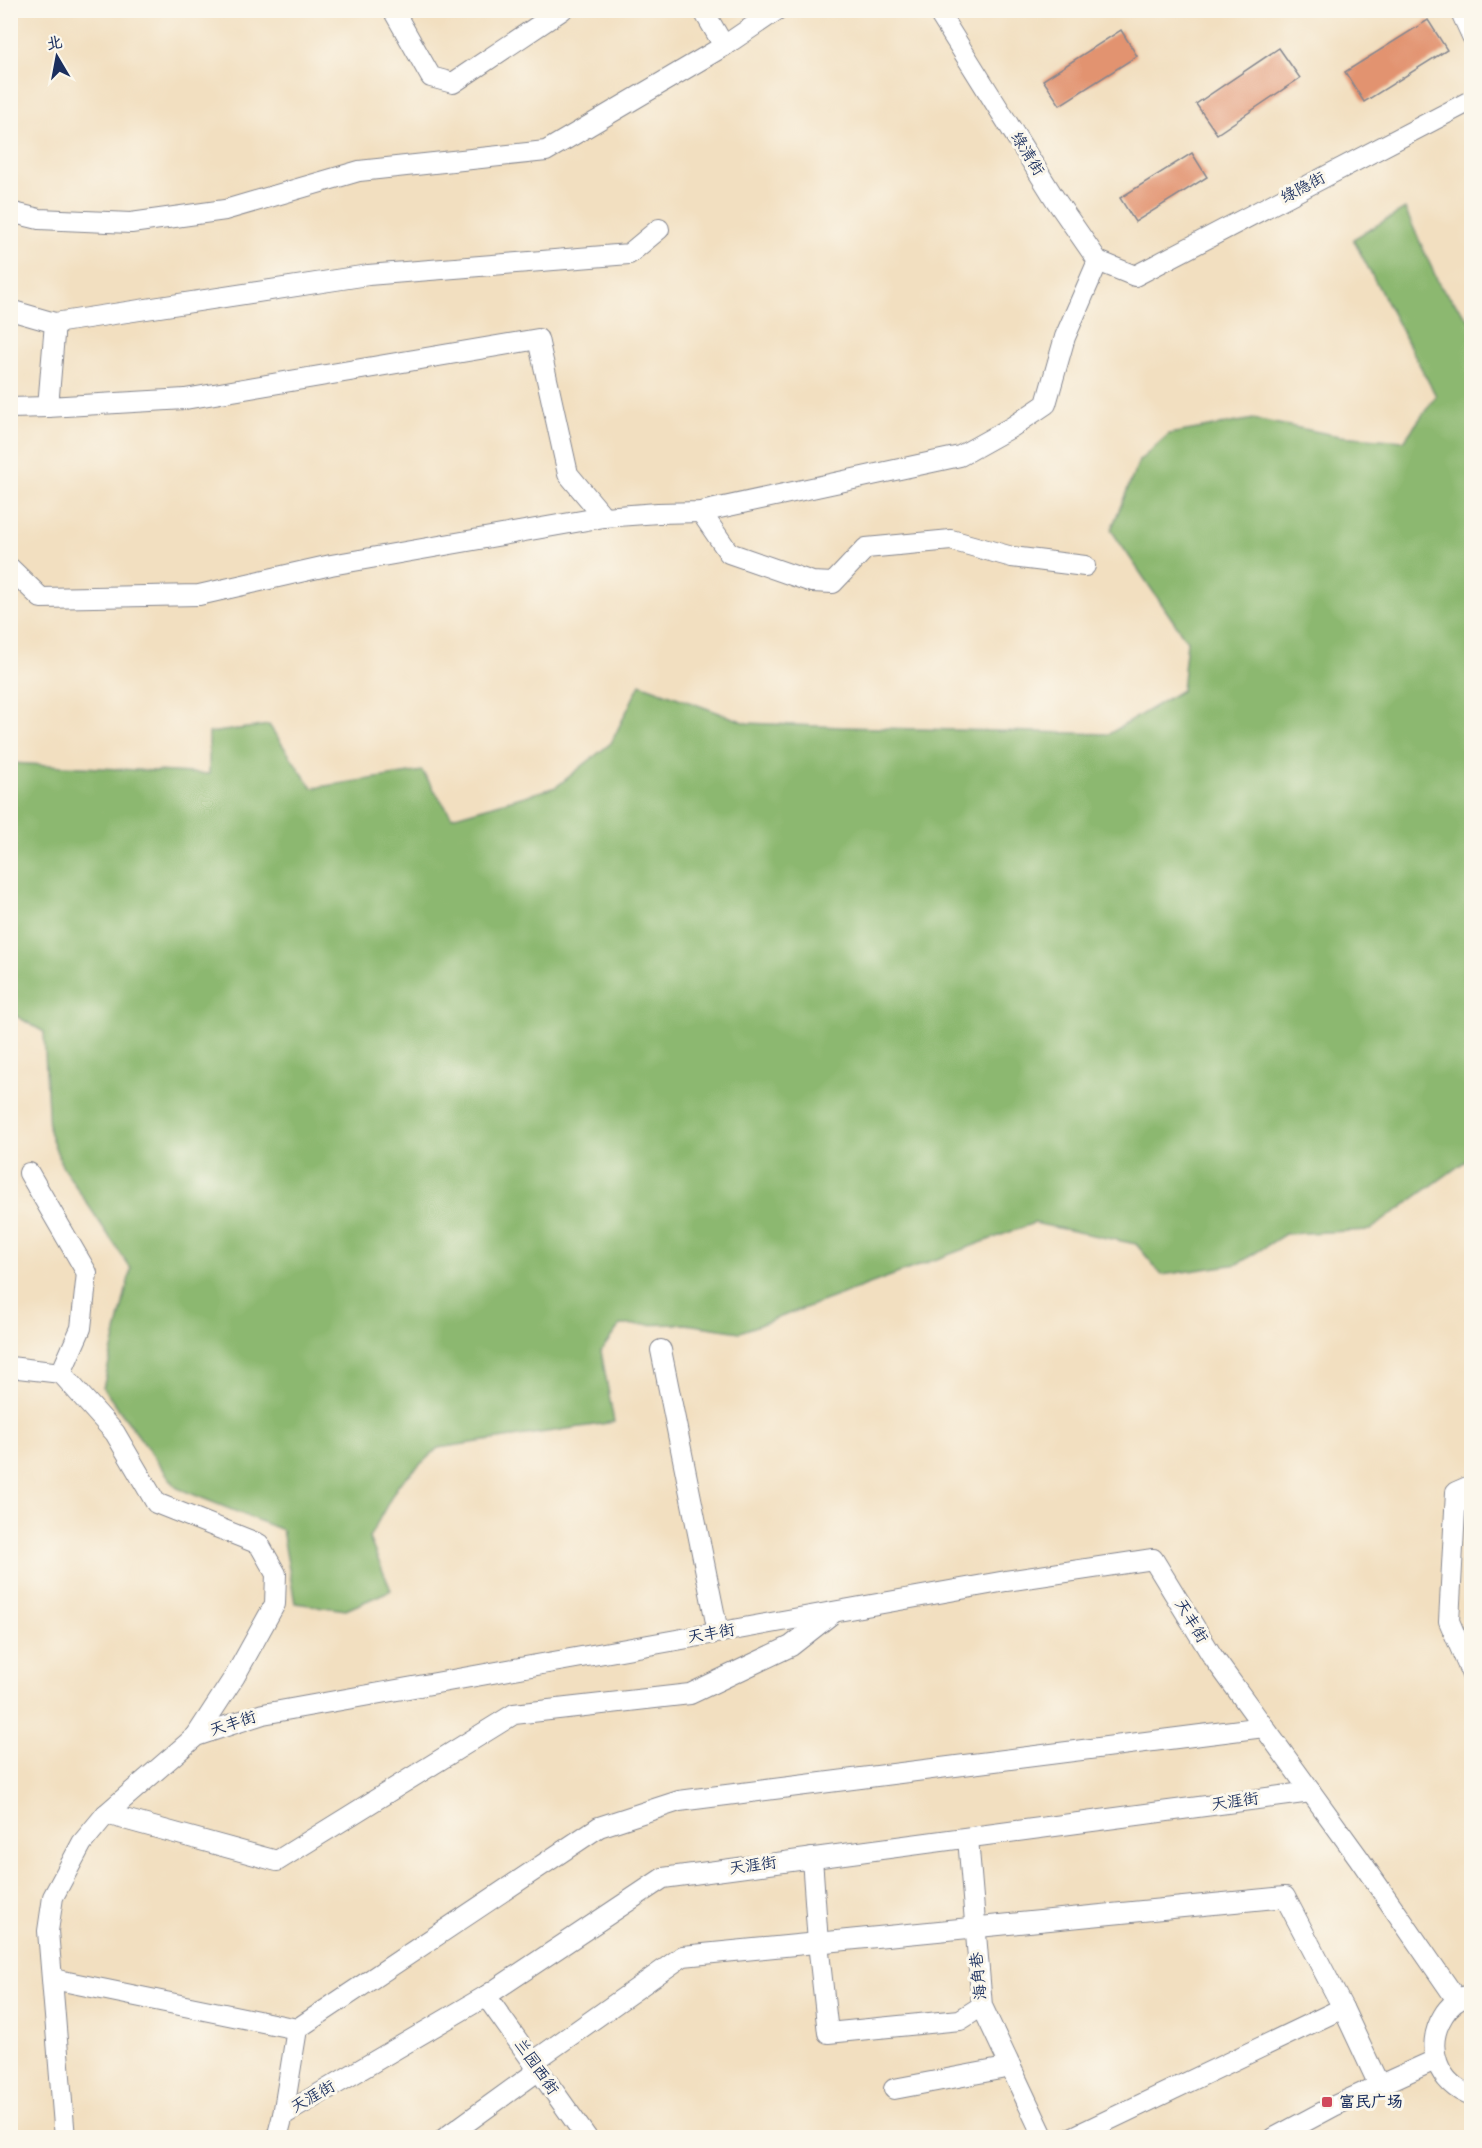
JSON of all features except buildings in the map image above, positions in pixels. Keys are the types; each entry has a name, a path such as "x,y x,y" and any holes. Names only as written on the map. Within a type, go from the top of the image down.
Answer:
{"street":[{"path":"393,10 431,77 453,83 561,10"},
{"path":"703,10 724,46"},
{"path":"10,212 39,219 131,223 225,210 359,171 546,151 724,46 777,10"},
{"name":"绿清街","path":"937,10 1055,199 1098,261"},
{"path":"1460,10 1472,36"},
{"name":"绿隐街","path":"1098,261 1135,276 1472,100"},
{"path":"10,310 55,323 368,275 629,254 659,229"},
{"path":"10,568 41,598 199,595 331,565 604,518 701,512 960,456 1012,427 1046,404 1065,337 1098,261"},
{"path":"48,407 55,323"},
{"path":"10,408 185,399 538,339 568,474 604,518"},
{"path":"701,512 729,553 812,582 833,583 866,549 951,540 1012,557 1085,566"},
{"path":"28,1173 87,1273 81,1328 61,1373"},
{"path":"661,1350 718,1632"},
{"path":"10,1367 61,1373 115,1433 156,1503 259,1544 276,1574 275,1604 235,1676 196,1736"},
{"path":"1472,1485 1456,1492 1449,1621 1472,1675"},
{"name":"天丰街","path":"65,2138 48,1931 53,1897 81,1843 106,1814 196,1736 262,1714 1006,1581 1153,1559 1211,1654 1464,1997"},
{"path":"106,1814 277,1861 514,1714 690,1694 791,1646 836,1611"},
{"path":"52,1979 297,2028 599,1827 679,1801 1264,1727"},
{"name":"天涯街","path":"277,2138 283,2115 486,1996 663,1878 1311,1792"},
{"name":"海角巷","path":"968,1838 982,2007 1044,2138"},
{"path":"812,1858 828,2033 960,2020 982,2007"},
{"path":"446,2138 536,2066 682,1956 1285,1898 1343,2008 1379,2085"},
{"name":"兰园西街","path":"486,1996 586,2138"},
{"path":"1464,1997 1443,2014 1436,2031 1435,2060 1440,2072 1449,2082 1462,2093 1472,2097"},
{"path":"1071,2138 1343,2008"},
{"path":"283,2115 297,2028"},
{"path":"1274,2138 1379,2085 1435,2060"},
{"path":"894,2089 1011,2067"}],"green space":[{"path":"1405,209 1440,286 1471,322 1471,1157 1370,1230 1285,1234 1238,1264 1162,1275 1136,1244 1034,1223 740,1332 686,1324 620,1325 601,1351 614,1422 438,1448 398,1485 369,1538 391,1590 346,1610 295,1603 282,1530 177,1488 103,1388 131,1269 62,1166 49,1131 44,1032 11,1013 11,763 209,774 209,733 269,725 312,788 422,771 452,817 556,787 611,743 640,684 747,723 1109,734 1182,690 1187,641 1111,530 1139,461 1169,434 1254,419 1339,436 1404,441 1436,396 1353,239"}],"place":[{"name":"富民广场","path":"1327,2102"}]}
